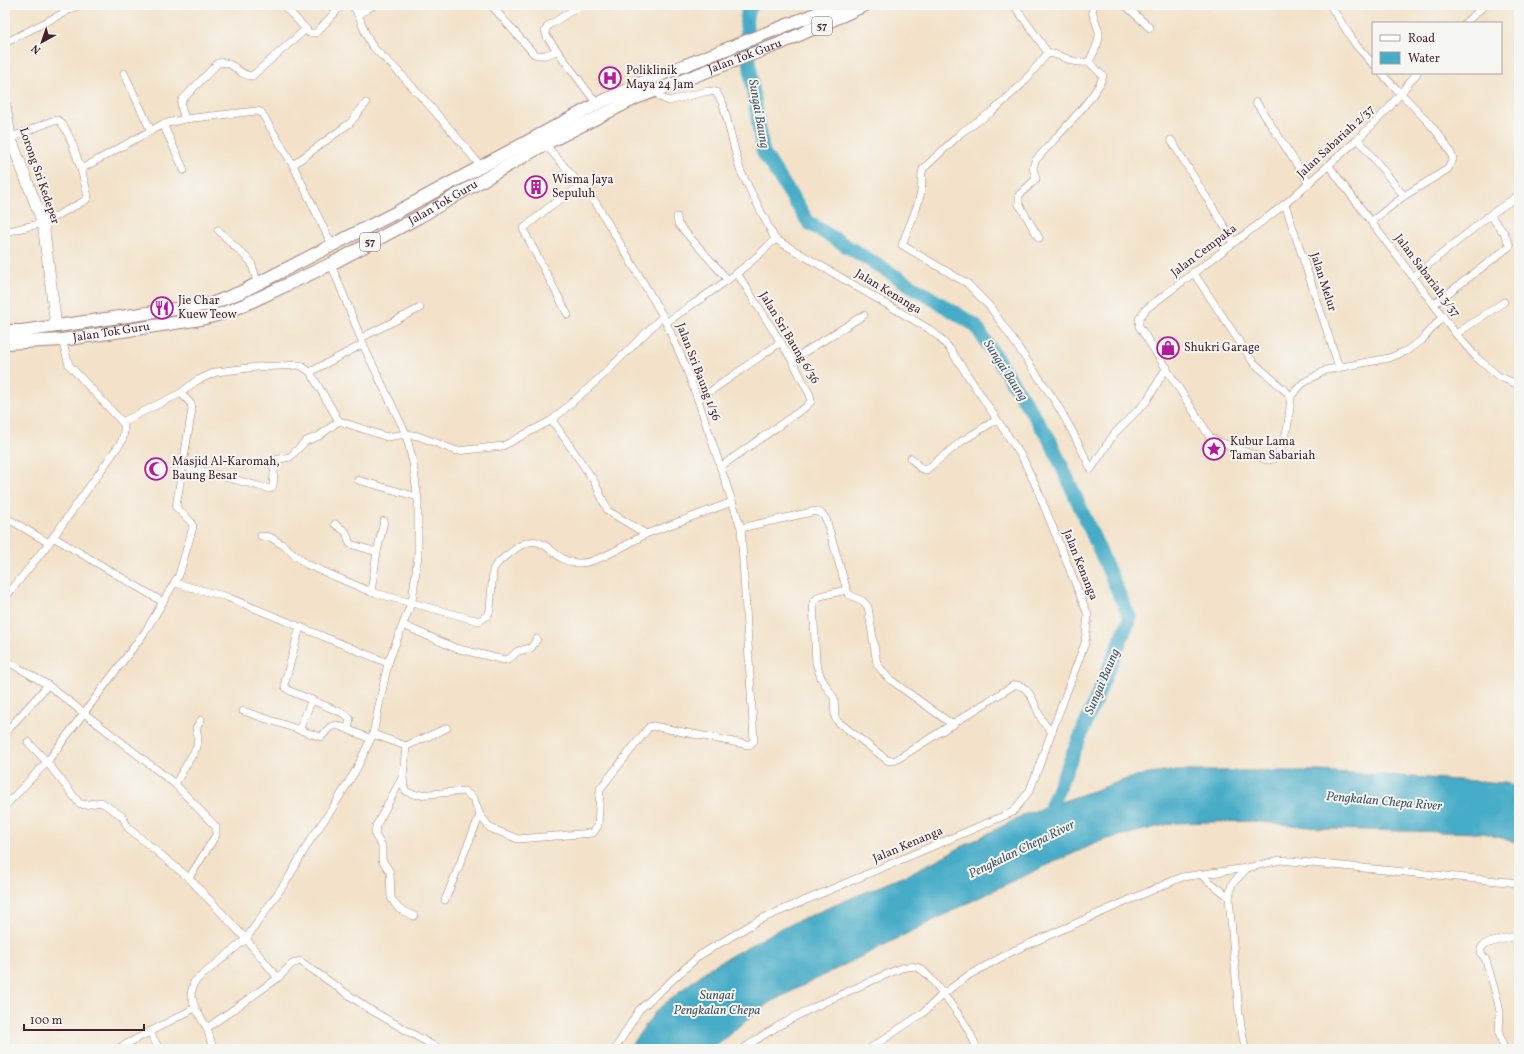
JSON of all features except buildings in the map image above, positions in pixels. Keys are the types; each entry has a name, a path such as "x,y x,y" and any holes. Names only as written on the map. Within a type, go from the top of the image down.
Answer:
{"main road":[{"name":"Jalan Tok Guru","path":"5,331 22,331 211,304 258,284 597,104 650,79 838,5"},
{"name":"Jalan Tok Guru","path":"5,343 62,340 201,319 221,314 331,264 419,217 545,144 658,88 779,44 865,5"},
{"path":"354,234 361,247"}],"street":[{"path":"5,43 79,5"},
{"path":"283,5 309,33 316,33 342,5"},
{"path":"352,5 359,14 364,34 374,49 392,66 455,134 481,166"},
{"path":"359,14 374,5"},
{"path":"491,5 534,54 547,55 557,50"},
{"path":"581,5 548,26 545,31 547,37 597,104"},
{"path":"1014,5 1048,53 1055,54 1077,63 1089,62 1103,76 1101,81 1080,109 1035,161 1033,168 1036,177 1034,182 1021,193 1018,198 1019,204 1039,238"},
{"path":"1089,62 1099,40 1099,31 1092,12 1093,5"},
{"path":"1125,5 1150,28"},
{"path":"1330,5 1356,45 1372,63"},
{"path":"1466,22 1485,5"},
{"path":"185,119 181,106 182,100 218,63 224,61 230,63 248,76 252,76 306,29"},
{"path":"1048,53 1022,84 993,111 962,132 923,169 921,174 922,190 902,245 968,284 991,308 1055,401 1071,429 1090,470 1114,434 1146,402 1167,367 1210,437 1267,460 1274,459 1281,448 1288,425 1291,396 1311,377 1326,370 1389,358 1406,351 1422,340 1443,316"},
{"path":"124,73 151,131"},
{"path":"1372,221 1404,196 1448,168 1453,159 1450,149 1439,134 1382,74"},
{"name":"Jalan Sabariah 2/37","path":"1285,204 1358,139 1400,94 1415,74"},
{"path":"122,422 180,393 196,381 216,372 257,367 300,365 310,372 339,421 387,437 406,434 418,436 458,451 503,446 552,420 665,319 728,280 756,258 775,239 740,170 719,96 713,91 708,91 669,101 660,97 658,88"},
{"path":"1256,102 1309,183"},
{"path":"293,165 350,123 366,103"},
{"name":"Lorong Sri Kedeper","path":"5,106 7,138 43,223 56,326"},
{"path":"81,169 163,124 185,119 256,111 261,112 293,165 332,245"},
{"path":"5,232 43,223 87,199 81,169 67,133 58,120 7,138"},
{"path":"163,124 184,170"},
{"path":"1358,139 1404,196"},
{"path":"1171,140 1234,242"},
{"name":"Jalan Sri Baung 1/36","path":"480,815 492,829 520,839 593,833 598,826 599,793 603,784 649,727 653,726 749,745 754,741 745,569 741,528 698,400 665,319 597,205 545,144"},
{"name":"Jalan Sabariah 3/37","path":"1328,166 1372,221 1456,334 1477,358 1498,376 1519,385"},
{"path":"568,315 523,229 550,207 581,186"},
{"path":"1413,277 1490,215 1519,195"},
{"name":"Jalan Cempaka","path":"1167,367 1139,326 1140,319 1146,309 1285,204"},
{"name":"Jalan Melur","path":"1285,204 1339,367"},
{"path":"1434,304 1510,246 1504,233 1490,215"},
{"path":"677,217 678,224 728,280"},
{"path":"218,230 251,262 258,284"},
{"name":"Jalan Kenanga","path":"615,1049 639,1010 650,1000 700,956 759,920 1013,812 1030,790 1085,643 1088,615 1030,473 1022,457 950,349 939,337 854,284 775,239"},
{"path":"213,1049 206,1028 195,1008 191,994 194,982 246,939 289,877 309,842 332,809 356,770 372,737 388,663 412,602 418,555 418,497 413,463 406,434 362,341 331,264"},
{"path":"1193,272 1253,362 1291,396"},
{"name":"Jalan Sri Baung 6/36","path":"720,467 809,404 810,395 792,360 737,273"},
{"path":"1456,334 1504,302"},
{"path":"310,372 420,308"},
{"path":"792,360 864,315"},
{"path":"5,598 54,537 122,441 125,428 122,422 69,365 62,340"},
{"path":"698,400 781,342"},
{"path":"5,806 47,762 85,714 145,632 175,583 192,527 191,522 176,507 184,466 192,406 180,393"},
{"path":"552,420 594,481 608,511 646,534"},
{"path":"911,458 920,468 926,470 962,441 996,420"},
{"path":"184,466 270,489 273,486 275,460 290,457 306,441 320,436 339,421"},
{"path":"358,480 418,497"},
{"path":"261,536 270,538 283,545 306,564 371,592 479,621 488,615 490,610 493,570 525,542 532,540 540,542 560,558 580,563 591,561 646,534 732,502"},
{"path":"741,528 816,511 822,514 826,519 846,590 850,596 863,601 868,607 877,664 883,673 954,725"},
{"path":"5,518 49,543"},
{"path":"371,592 377,552 384,522"},
{"path":"335,524 346,532 350,544 377,552"},
{"path":"54,537 163,602"},
{"path":"175,583 227,597 388,663"},
{"path":"846,590 817,597 813,604 816,663 821,678 834,698 835,717 837,721 887,760 891,762 954,725 1017,685 1022,686 1027,690 1043,722 1052,731"},
{"path":"403,625 455,648 506,660 518,651 531,648 537,639"},
{"path":"300,626 285,685 290,691 348,716 350,719 348,729"},
{"path":"5,660 48,685 175,784 215,824 217,829 216,835 189,878"},
{"path":"5,733 48,685"},
{"path":"299,730 312,700"},
{"path":"243,711 321,738 334,725 406,746 447,728"},
{"path":"175,784 197,747 198,736 196,728 201,720"},
{"path":"28,742 47,762 79,803 84,805 102,802 121,815 128,828 189,878 246,939 278,978"},
{"path":"406,746 403,776 406,790 415,795 460,791 466,792 474,799 480,815 445,900"},
{"path":"403,776 376,826 375,836 382,846 382,860 390,872 391,898 399,909 414,916"},
{"path":"869,1049 923,1013 943,994 969,975 1019,948 1182,877 1247,868 1280,860 1519,883"},
{"path":"1245,1049 1239,1013 1229,897 1232,884 1247,868"},
{"path":"1201,875 1229,897"},
{"path":"1504,1049 1500,1033 1500,1012 1498,1002 1486,960 1481,953 1481,948 1485,944 1519,935"},
{"path":"206,1028 278,978 292,964 300,961 370,1009 439,1049"},
{"path":"743,1049 773,1029 824,1002 901,968 919,968 958,1012 970,1030 977,1049"},
{"path":"117,1049 195,1008"},
{"path":"150,1032 159,1049"}],"water":[{"name":"Sungai Pengkalan Chepa","path":"1171,771 1318,771 1505,783 1519,787 1519,843 1483,833 1329,829 1252,821 1173,823 1103,840 1008,883 770,1002 711,1049 628,1049 657,1010 711,967 783,927 909,874 1026,814 1136,776"}],"waterway":[{"name":"Sungai Baung","path":"749,5 746,21 752,85 763,152 809,223 975,325 1050,440 1130,618 1051,806"},
{"name":"Sungai Baung","path":"746,21 756,5"}],"place":[{"name":"Poliklinik Maya 24 Jam","path":"610,78"},
{"name":"Wisma Jaya Sepuluh","path":"536,187"},
{"name":"Jie Char Kuew Teow","path":"162,308"},
{"name":"Shukri Garage","path":"1168,348"},
{"name":"Kubur Lama Taman Sabariah","path":"1214,449"},
{"name":"Masjid Al-Karomah, Baung Besar","path":"156,469"}],"water label":[{"name":"Pengkalan Chepa River","path":"1384,802"},
{"name":"Pengkalan Chepa River","path":"1022,850"}]}
